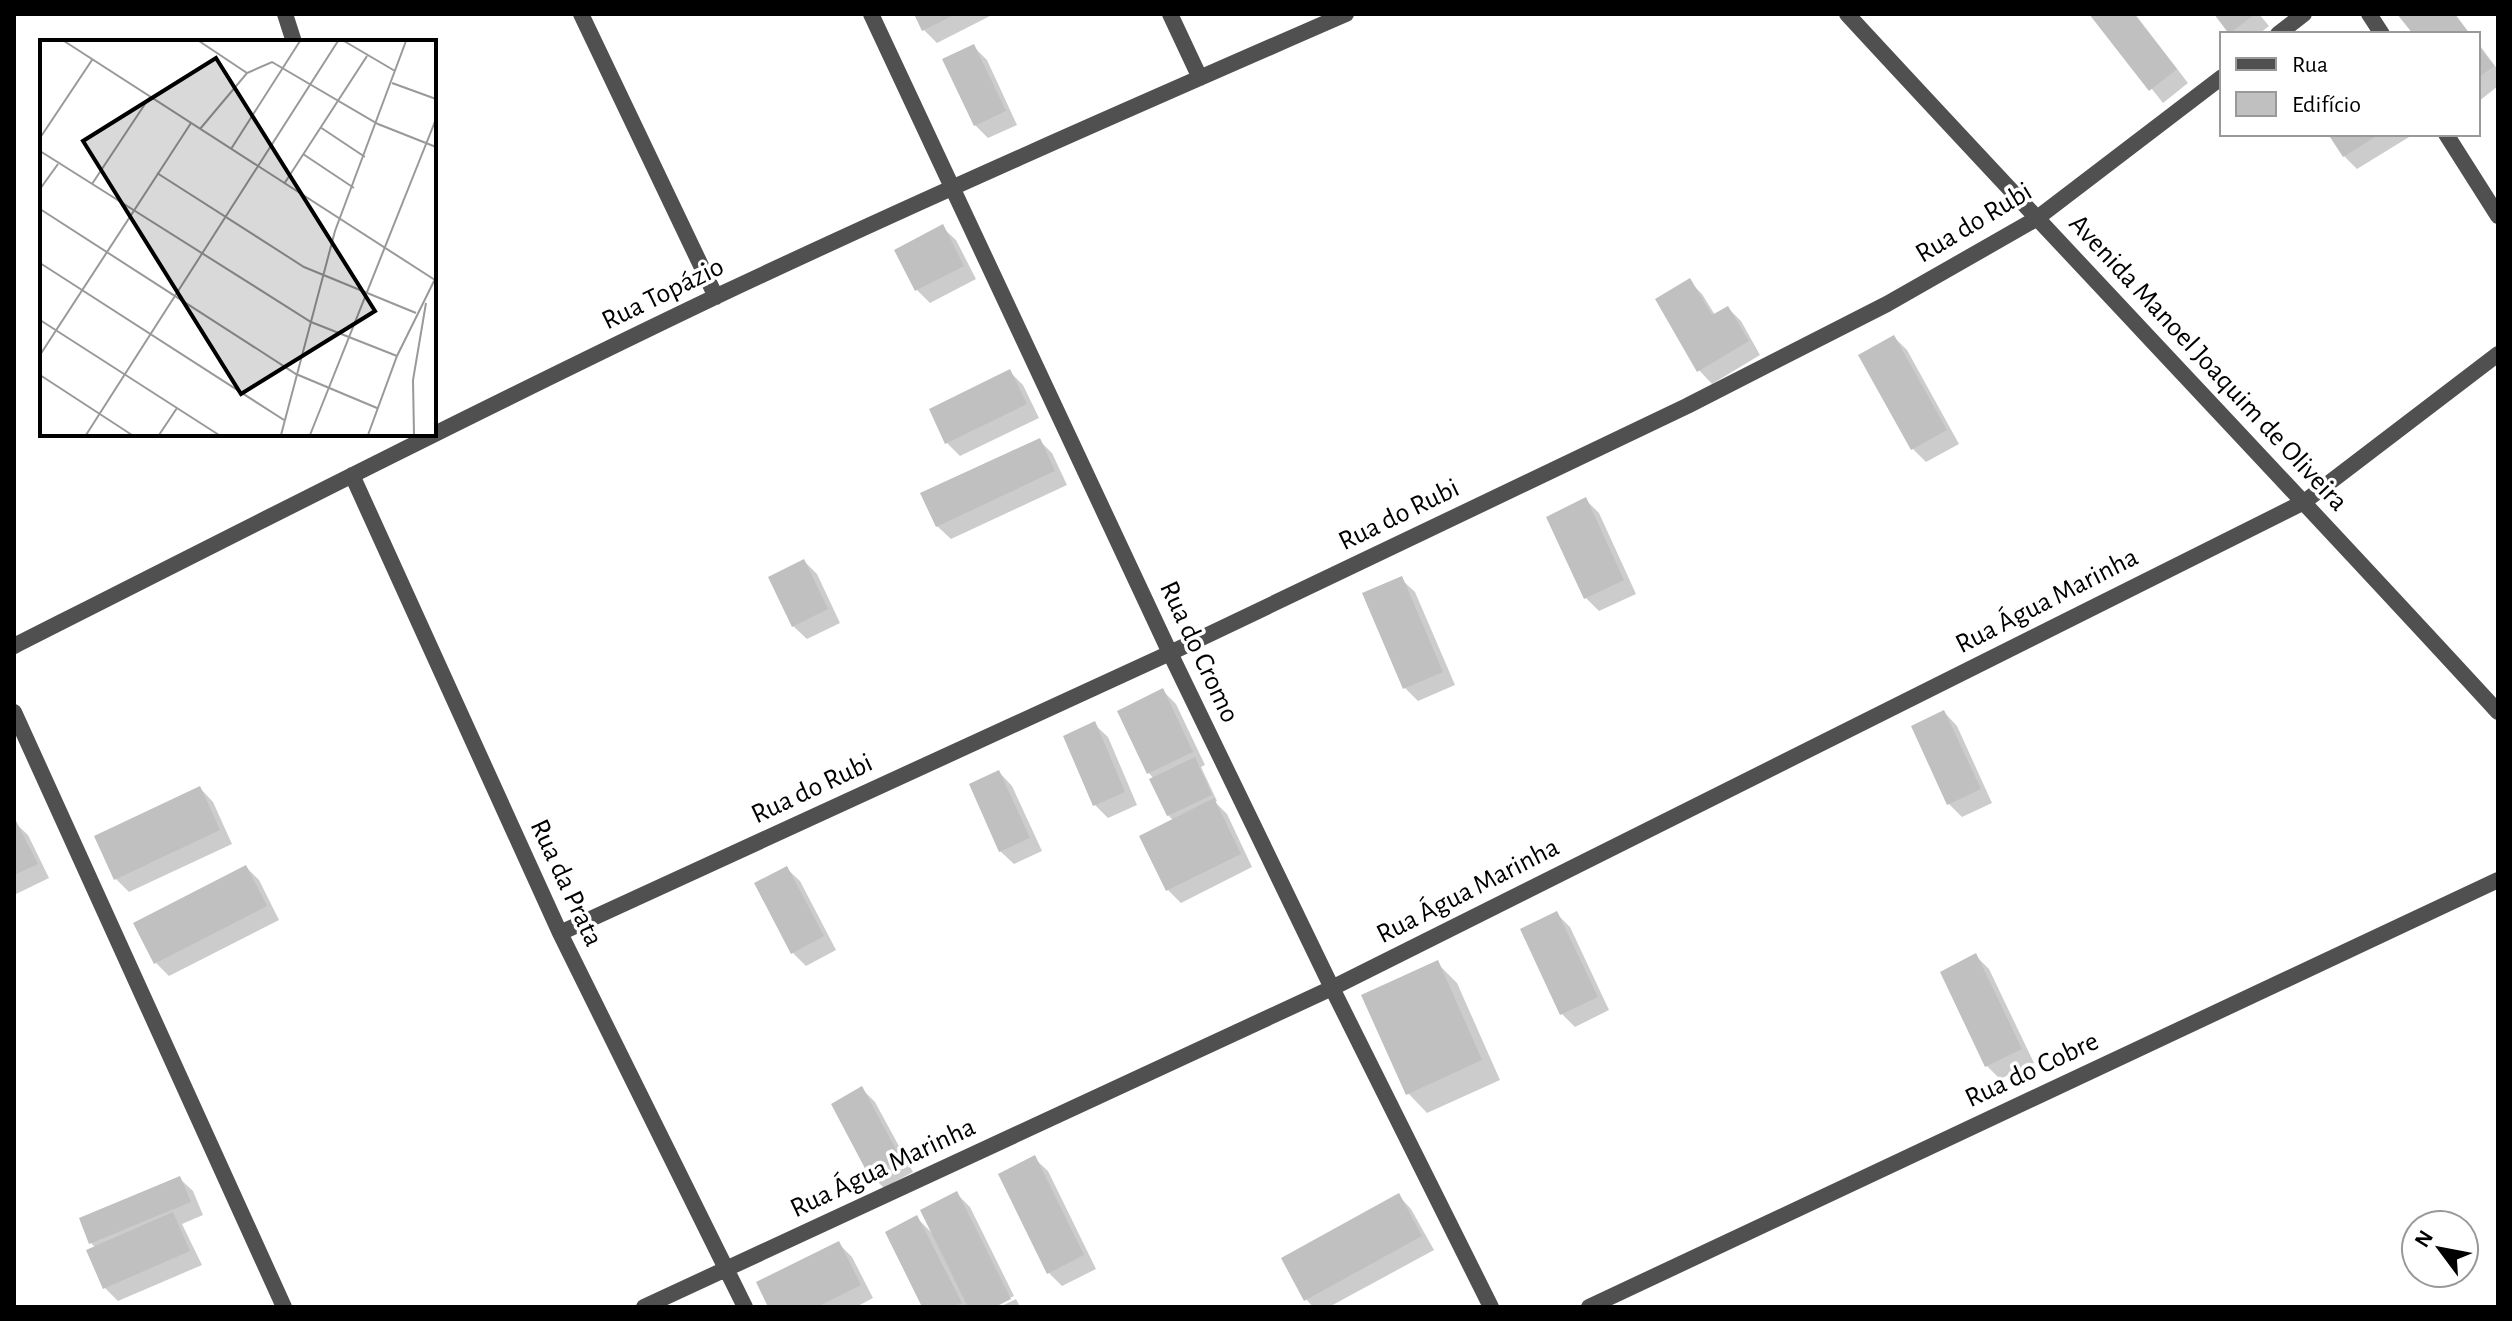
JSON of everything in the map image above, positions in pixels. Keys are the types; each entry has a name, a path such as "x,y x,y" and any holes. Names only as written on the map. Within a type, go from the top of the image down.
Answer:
{"street":[{"path":"285,14 293,40"},
{"path":"581,14 716,297"},
{"name":"Rua do Cromo","path":"871,14 1170,653 1491,1307"},
{"path":"1170,14 1200,78"},
{"name":"Rua Topázio","path":"437,425 952,187 1346,14"},
{"name":"Avenida Manoel Joaquim de Oliveira","path":"1847,14 2498,712"},
{"path":"2281,32 2304,14"},
{"path":"2369,14 2381,32"},
{"name":"Rua do Rubi","path":"560,933 1170,653 1687,406 1887,304 2036,219 2220,79"},
{"path":"2447,136 2498,216"},
{"name":"Rua Água Marinha","path":"644,1307 1332,988 2304,502 2498,354"},
{"name":"Rua Topázio","path":"14,646 352,475 418,436"},
{"name":"Rua da Prata","path":"352,475 560,933 745,1307"},
{"path":"14,712 284,1307"},
{"name":"Rua do Cobre","path":"1589,1307 2498,880"}],"building":[{"path":"914,14 956,14 922,31"},
{"path":"2089,14 2134,14 2177,69 2149,91"},
{"path":"2214,14 2255,14 2232,32 2228,32"},
{"path":"2397,14 2455,14 2468,32 2411,32"},
{"path":"974,44 1006,111 974,126 942,59"},
{"path":"2480,48 2494,66 2480,76"},
{"path":"2329,136 2377,136 2343,157"},
{"path":"943,224 964,266 915,291 894,250"},
{"path":"1690,278 1712,315 1728,306 1749,341 1697,372 1655,299"},
{"path":"1894,335 1947,430 1911,450 1858,355"},
{"path":"1010,369 1027,404 945,444 929,409"},
{"path":"1040,438 1055,471 936,527 920,493"},
{"path":"1586,497 1624,580 1584,599 1546,517"},
{"path":"804,559 828,609 792,627 768,577"},
{"path":"1402,576 1443,672 1403,689 1362,593"},
{"path":"1163,688 1193,752 1147,774 1117,711"},
{"path":"1944,710 1981,789 1947,805 1911,726"},
{"path":"1095,721 1125,792 1093,806 1063,736"},
{"path":"1195,757 1212,795 1167,816 1149,779"},
{"path":"999,770 1030,838 999,852 969,784"},
{"path":"200,786 220,830 114,880 94,836"},
{"path":"1214,798 1241,854 1166,891 1139,836"},
{"path":"14,817 38,864 14,875"},
{"path":"246,865 267,906 154,964 133,923"},
{"path":"787,866 824,936 791,954 754,883"},
{"path":"1557,911 1598,997 1560,1015 1520,929"},
{"path":"1976,953 2022,1049 1985,1067 1940,972"},
{"path":"1438,960 1482,1060 1406,1095 1361,995"},
{"path":"862,1086 901,1159 869,1176 831,1104"},
{"path":"1035,1155 1084,1255 1047,1274 998,1174"},
{"path":"180,1176 191,1202 89,1244 79,1218"},
{"path":"957,1191 1011,1299 995,1307 968,1307 920,1210"},
{"path":"1399,1193 1422,1236 1304,1301 1281,1258"},
{"path":"173,1212 190,1251 103,1289 86,1250"},
{"path":"917,1215 962,1303 954,1307 922,1307 885,1232"},
{"path":"839,1241 861,1285 817,1307 768,1307 756,1282"}]}
